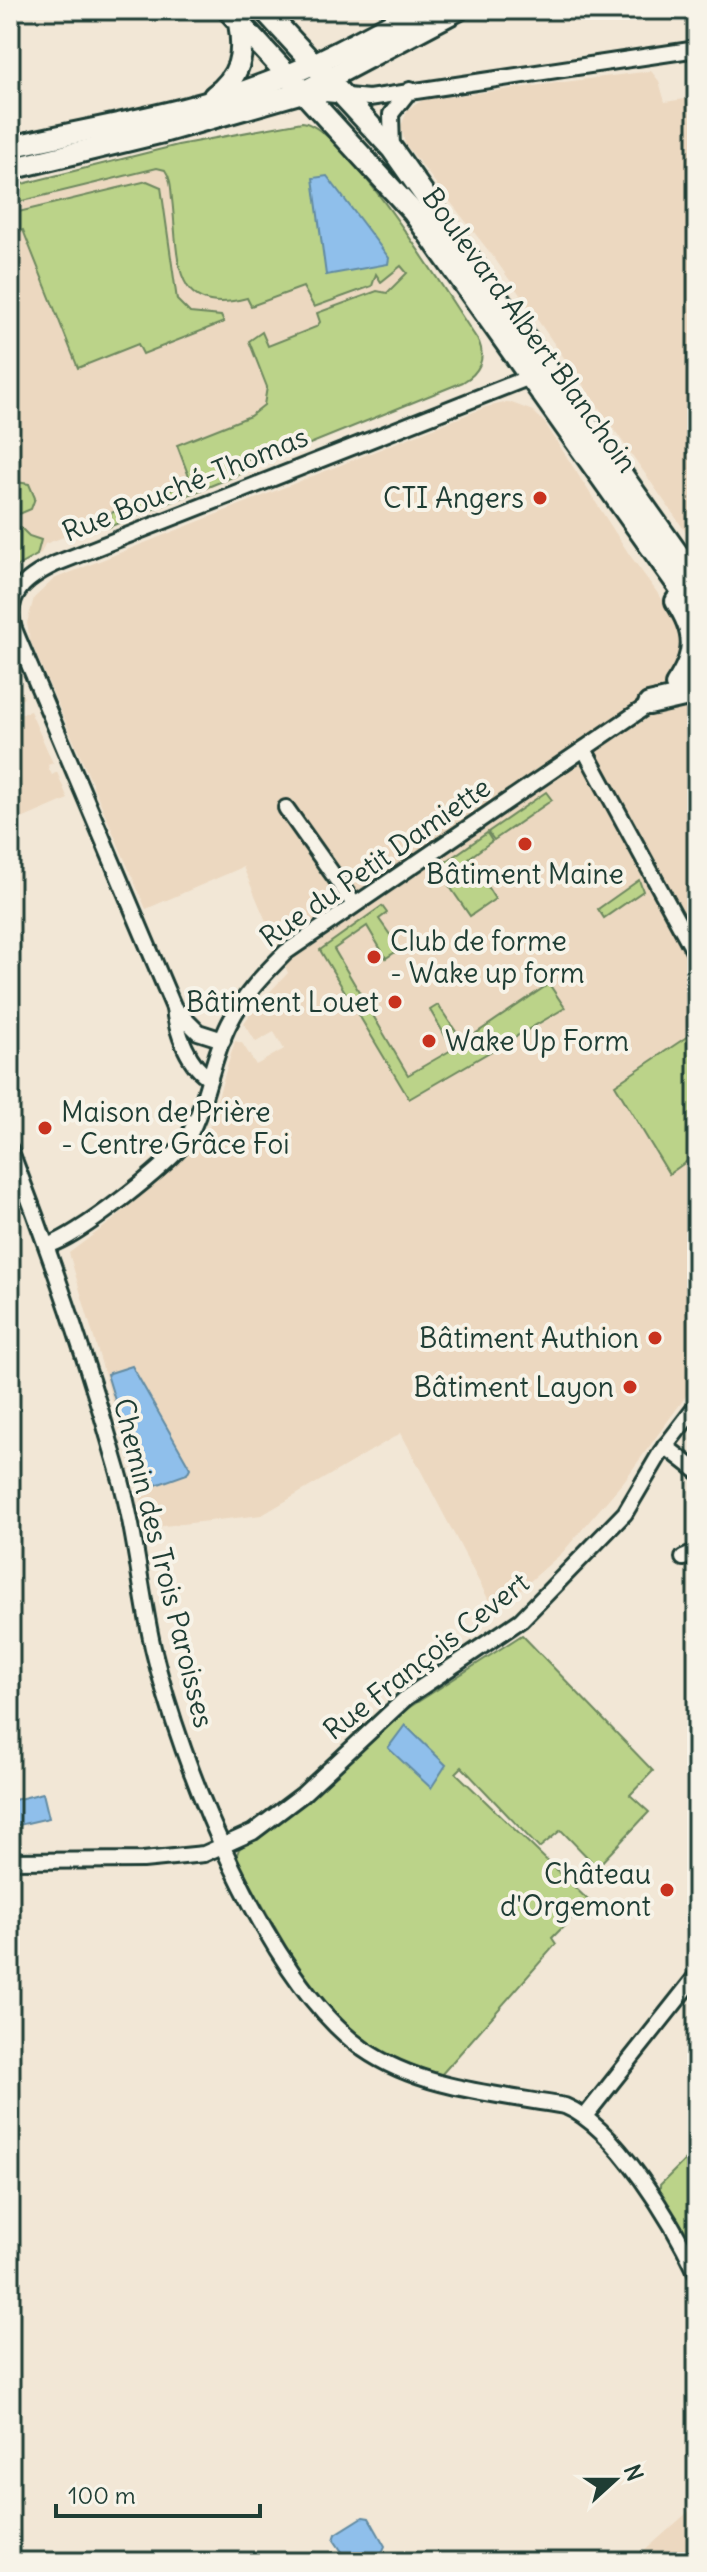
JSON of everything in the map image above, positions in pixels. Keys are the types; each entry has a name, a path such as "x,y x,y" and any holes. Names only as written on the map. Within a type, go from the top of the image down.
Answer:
{"street":[{"name":"Boulevard Albert Blanchoin","path":"264,10 392,149 697,581"},
{"path":"303,92 322,72 417,10"},
{"path":"10,147 208,101 286,75 322,72 458,10"},
{"name":"Boulevard Albert Blanchoin","path":"234,16 286,75 377,168 413,212 697,612"},
{"path":"208,101 229,84 239,68 242,52 234,16"},
{"path":"10,169 163,132 303,92 369,98 697,49"},
{"path":"392,149 391,114 410,90"},
{"path":"535,351 536,366 530,377 546,383 575,406"},
{"name":"Rue Bouché-Thomas","path":"210,1078 200,1072 188,1052 175,1022 174,1008 14,629 11,611 16,593 26,579 55,564 530,377"},
{"path":"651,548 655,570 688,620 694,636 694,647 686,671 687,686"},
{"path":"649,704 684,696 697,671"},
{"name":"Rue du Petit Damiette","path":"47,1245 63,1241 100,1215 178,1151 187,1139 223,1040 242,1003 286,952 649,704"},
{"path":"584,749 697,957"},
{"path":"286,808 354,904"},
{"name":"Rue Bouché-Thomas","path":"174,1008 198,1032 223,1040"},
{"name":"Chemin des Trois Paroisses","path":"10,1149 47,1245 118,1471 153,1648 169,1704 222,1848 289,1965 321,2008 364,2050 417,2077 565,2106 586,2115"},
{"name":"Rue François Cevert","path":"10,1861 143,1860 204,1854 253,1832 302,1795 407,1697 521,1620 625,1513 665,1446 697,1406"},
{"path":"665,1446 697,1471"},
{"path":"697,1975 586,2115 657,2202 679,2235 697,2274"}],"shaded area":[{"path":"697,67 697,548 495,259 405,144 401,126 408,109 423,100 651,71 659,81 665,102 691,98 692,78"},
{"path":"302,122 317,127 367,180 392,213 479,342 482,358 479,369 463,382 263,463 260,455 241,462 244,472 211,487 109,527 95,525 45,544 41,553 10,570 10,187 178,145"},
{"path":"509,402 533,411 545,423 629,554 697,647 697,1381 624,1481 562,1553 495,1612 401,1433 262,1515 146,1528 143,1505 69,1253 113,1220 189,1152 209,1127 235,1041 242,1043 256,1065 284,1049 274,1032 256,1042 244,1023 288,973 243,867 146,909 30,640 27,623 34,598 54,579 486,407"},
{"path":"10,664 24,698 14,703 18,715 30,711 53,763 48,765 49,769 52,775 57,772 68,799 10,824"},
{"path":"697,2504 697,2562 632,2562"}],"green space":[{"path":"302,122 321,131 344,153 396,218 479,342 482,354 480,365 463,382 263,463 260,455 241,462 244,472 109,527 111,513 191,482 177,445 250,416 264,405 267,387 249,341 262,332 268,346 316,327 320,322 317,313 377,291 387,293 407,273 401,266 381,282 376,274 372,286 314,307 303,287 251,306 247,298 222,302 203,299 191,291 183,277 178,260 170,184 165,170 157,168 10,204 10,187 178,145"},
{"path":"147,181 161,187 177,300 190,313 221,316 224,322 143,354 138,344 78,368 23,230 10,235 10,214"},
{"path":"10,481 29,484 35,498 31,509 10,518"},
{"path":"20,527 29,536 41,540 37,555 10,570 10,531"},
{"path":"546,792 552,800 494,840 488,832"},
{"path":"487,833 492,841 469,858 495,899 470,916 437,868"},
{"path":"639,880 643,891 604,918 598,909"},
{"path":"382,906 387,913 379,919 400,949 386,958 367,926 334,949 408,1075 453,1049 430,1010 438,1005 463,1042 549,984 565,1008 409,1099 320,950"},
{"path":"697,1030 697,1154 669,1174 615,1085"},
{"path":"522,1635 653,1771 630,1795 649,1812 597,1867 561,1830 539,1848 462,1767 456,1773 589,1901 552,1938 556,1944 441,2075 381,2051 344,2025 308,1981 236,1857 239,1849 303,1801 396,1716"},
{"path":"697,2148 697,2249 660,2192 660,2185"}],"water":[{"path":"327,176 389,258 388,264 326,275 313,178"},
{"path":"132,1366 190,1468 187,1474 142,1490 107,1374"},
{"path":"405,1725 446,1765 431,1788 388,1748"},
{"path":"43,1793 49,1818 10,1827 10,1801"},
{"path":"363,2517 369,2518 385,2546 375,2559 349,2562 334,2540 336,2534"}],"tram line":[{"path":"242,10 264,34"}],"place":[{"name":"CTI Angers","path":"540,498"},
{"name":"Bâtiment Maine","path":"525,844"},
{"name":"Club de forme - Wake up form","path":"374,957"},
{"name":"Bâtiment Louet","path":"395,1002"},
{"name":"Wake Up Form","path":"429,1041"},
{"name":"Maison de Prière - Centre Grâce Foi","path":"45,1128"},
{"name":"Bâtiment Authion","path":"655,1338"},
{"name":"Bâtiment Layon","path":"630,1387"},
{"name":"Château d'Orgemont","path":"667,1890"}]}
